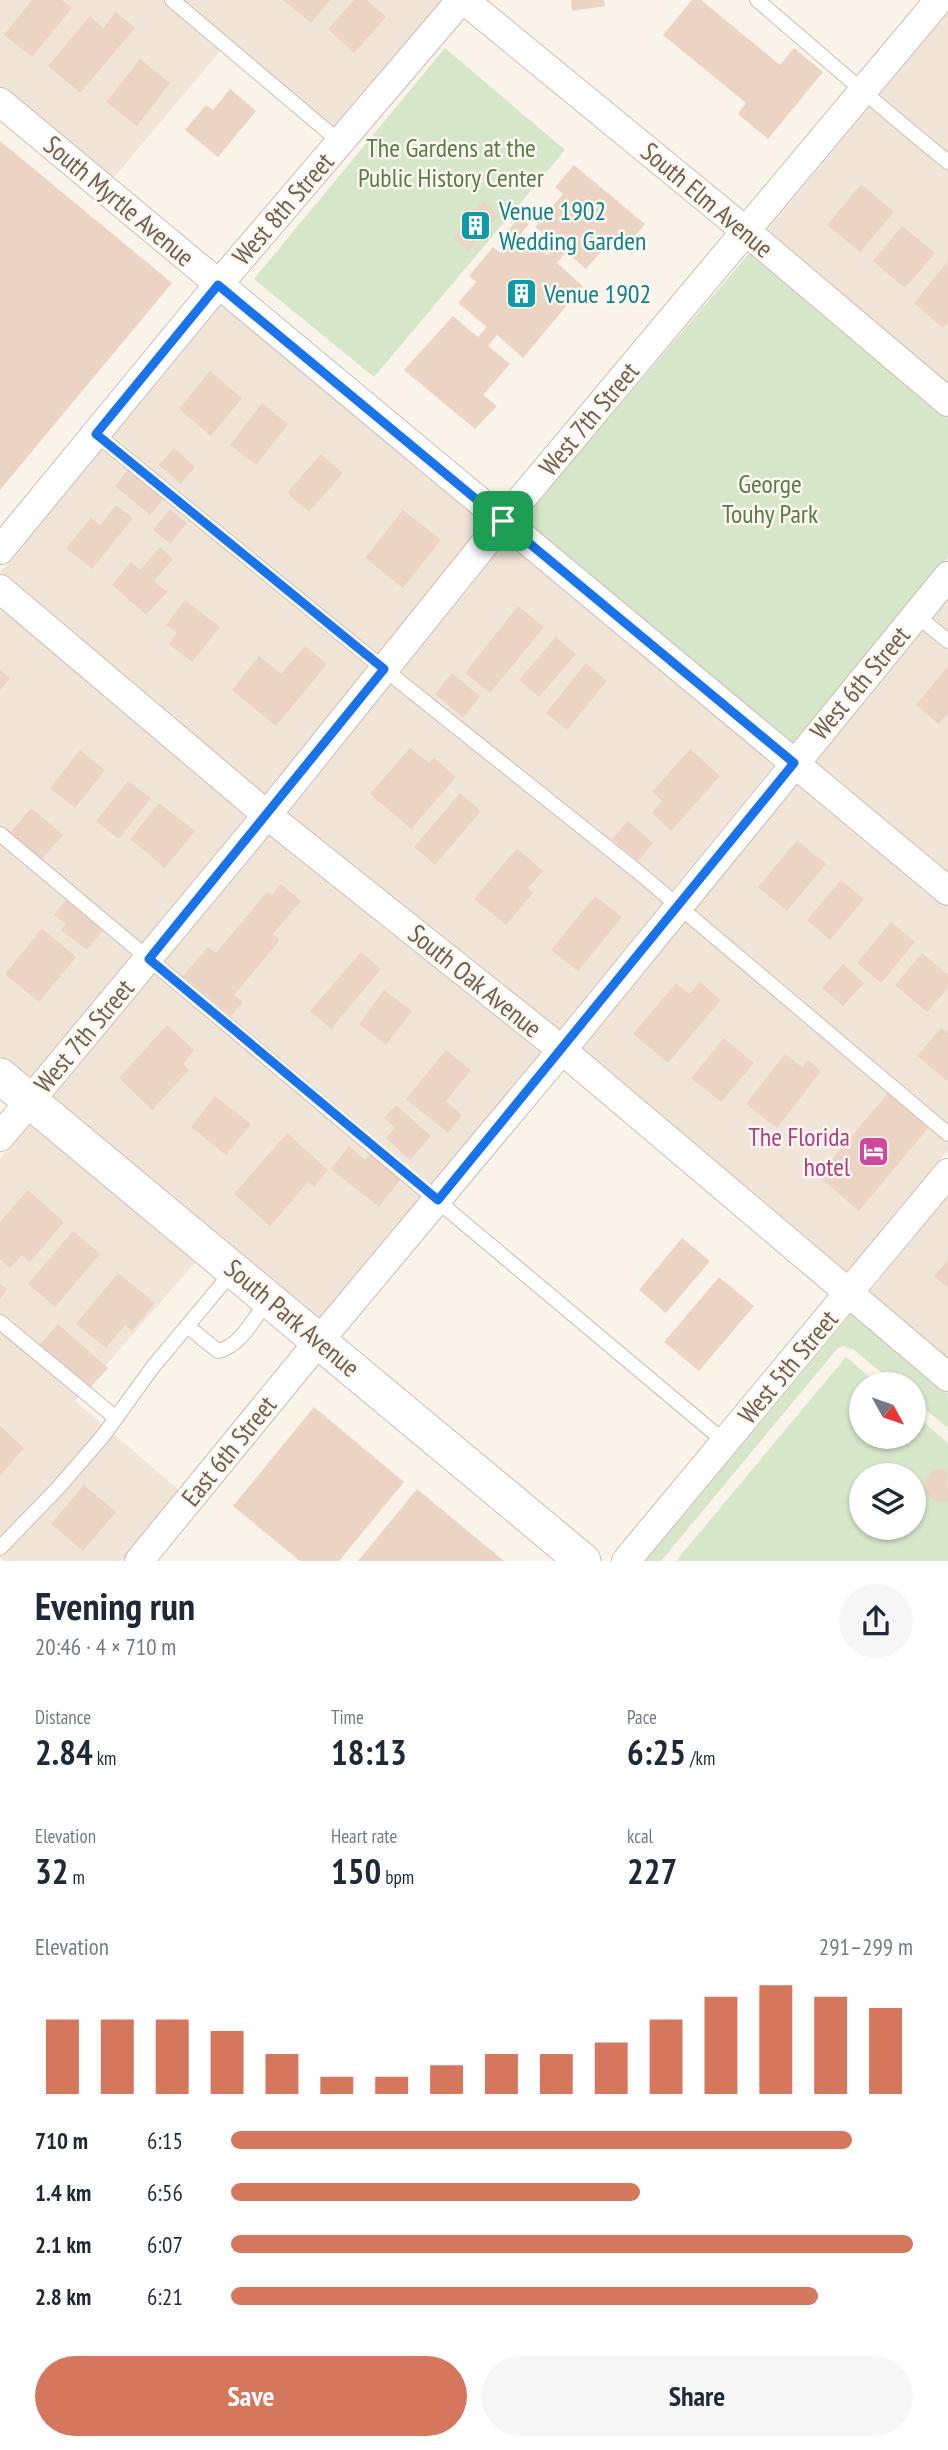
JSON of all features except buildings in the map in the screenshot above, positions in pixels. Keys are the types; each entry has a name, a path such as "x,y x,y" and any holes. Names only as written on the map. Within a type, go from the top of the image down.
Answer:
{"street":[{"name":"West 8th Street","path":"0,550 218,285 463,0"},
{"name":"South Elm Avenue","path":"463,0 747,232 948,402"},
{"name":"West 7th Street","path":"0,1137 267,815 503,521 939,0"},
{"name":"South Myrtle Avenue","path":"0,102 948,891"},
{"name":"West 6th Street","path":"318,1341 562,1050 948,576"},
{"name":"South Oak Avenue","path":"0,589 267,815 562,1050 948,1377"},
{"name":"South Park Avenue","path":"0,1076 583,1561"},
{"name":"West 5th Street","path":"626,1561 948,1173"},
{"name":"East 6th Street","path":"139,1561 318,1341"}],"lane":[{"path":"172,0 340,142"},
{"path":"757,0 948,162"},
{"path":"96,434 637,871 948,1134"},
{"path":"916,615 948,641"},
{"path":"0,834 725,1442"},
{"path":"0,1548 58,1488 234,1270"},
{"path":"187,1326 218,1351 227,1349 235,1344 268,1299"},
{"path":"0,1322 116,1418"}],"shaded area":[{"path":"0,0 442,0 325,137 221,50 111,181 0,89"},
{"path":"948,12 948,386 766,232"},
{"path":"221,304 484,521 264,796 0,572"},
{"path":"507,540 775,764 558,1031 286,814"},
{"path":"948,599 948,874 814,762"},
{"path":"0,606 248,816 27,1082 0,1059"},
{"path":"798,782 948,907 948,1150 846,1275 581,1050"},
{"path":"270,834 542,1051 316,1322 50,1100"},
{"path":"33,1120 199,1258 75,1401 179,1490 121,1561 4,1561 0,1558 0,1159"},
{"path":"948,1196 948,1360 869,1293"}],"green space":[{"name":"The Gardens at the Public History Center","path":"445,48 565,150 374,377 254,279"},
{"name":"George Touhy Park","path":"752,250 948,417 948,558 791,745 520,522"},
{"path":"852,1313 922,1372 881,1372 853,1349 842,1346 837,1349 661,1561 645,1561"},
{"path":"846,1357 864,1372 849,1372 849,1449 926,1449 926,1424 948,1443 948,1561 676,1561"},
{"path":"926,1375 948,1394 948,1428 926,1410"}],"place":[{"name":"Venue 1902 Wedding Garden","path":"476,226"},
{"name":"Venue 1902","path":"521,294"},
{"name":"The Florida hotel","path":"873,1152"}],"route":[{"path":"218,285 503,521 794,763 438,1200 149,959 384,669 96,434 218,285"}]}
